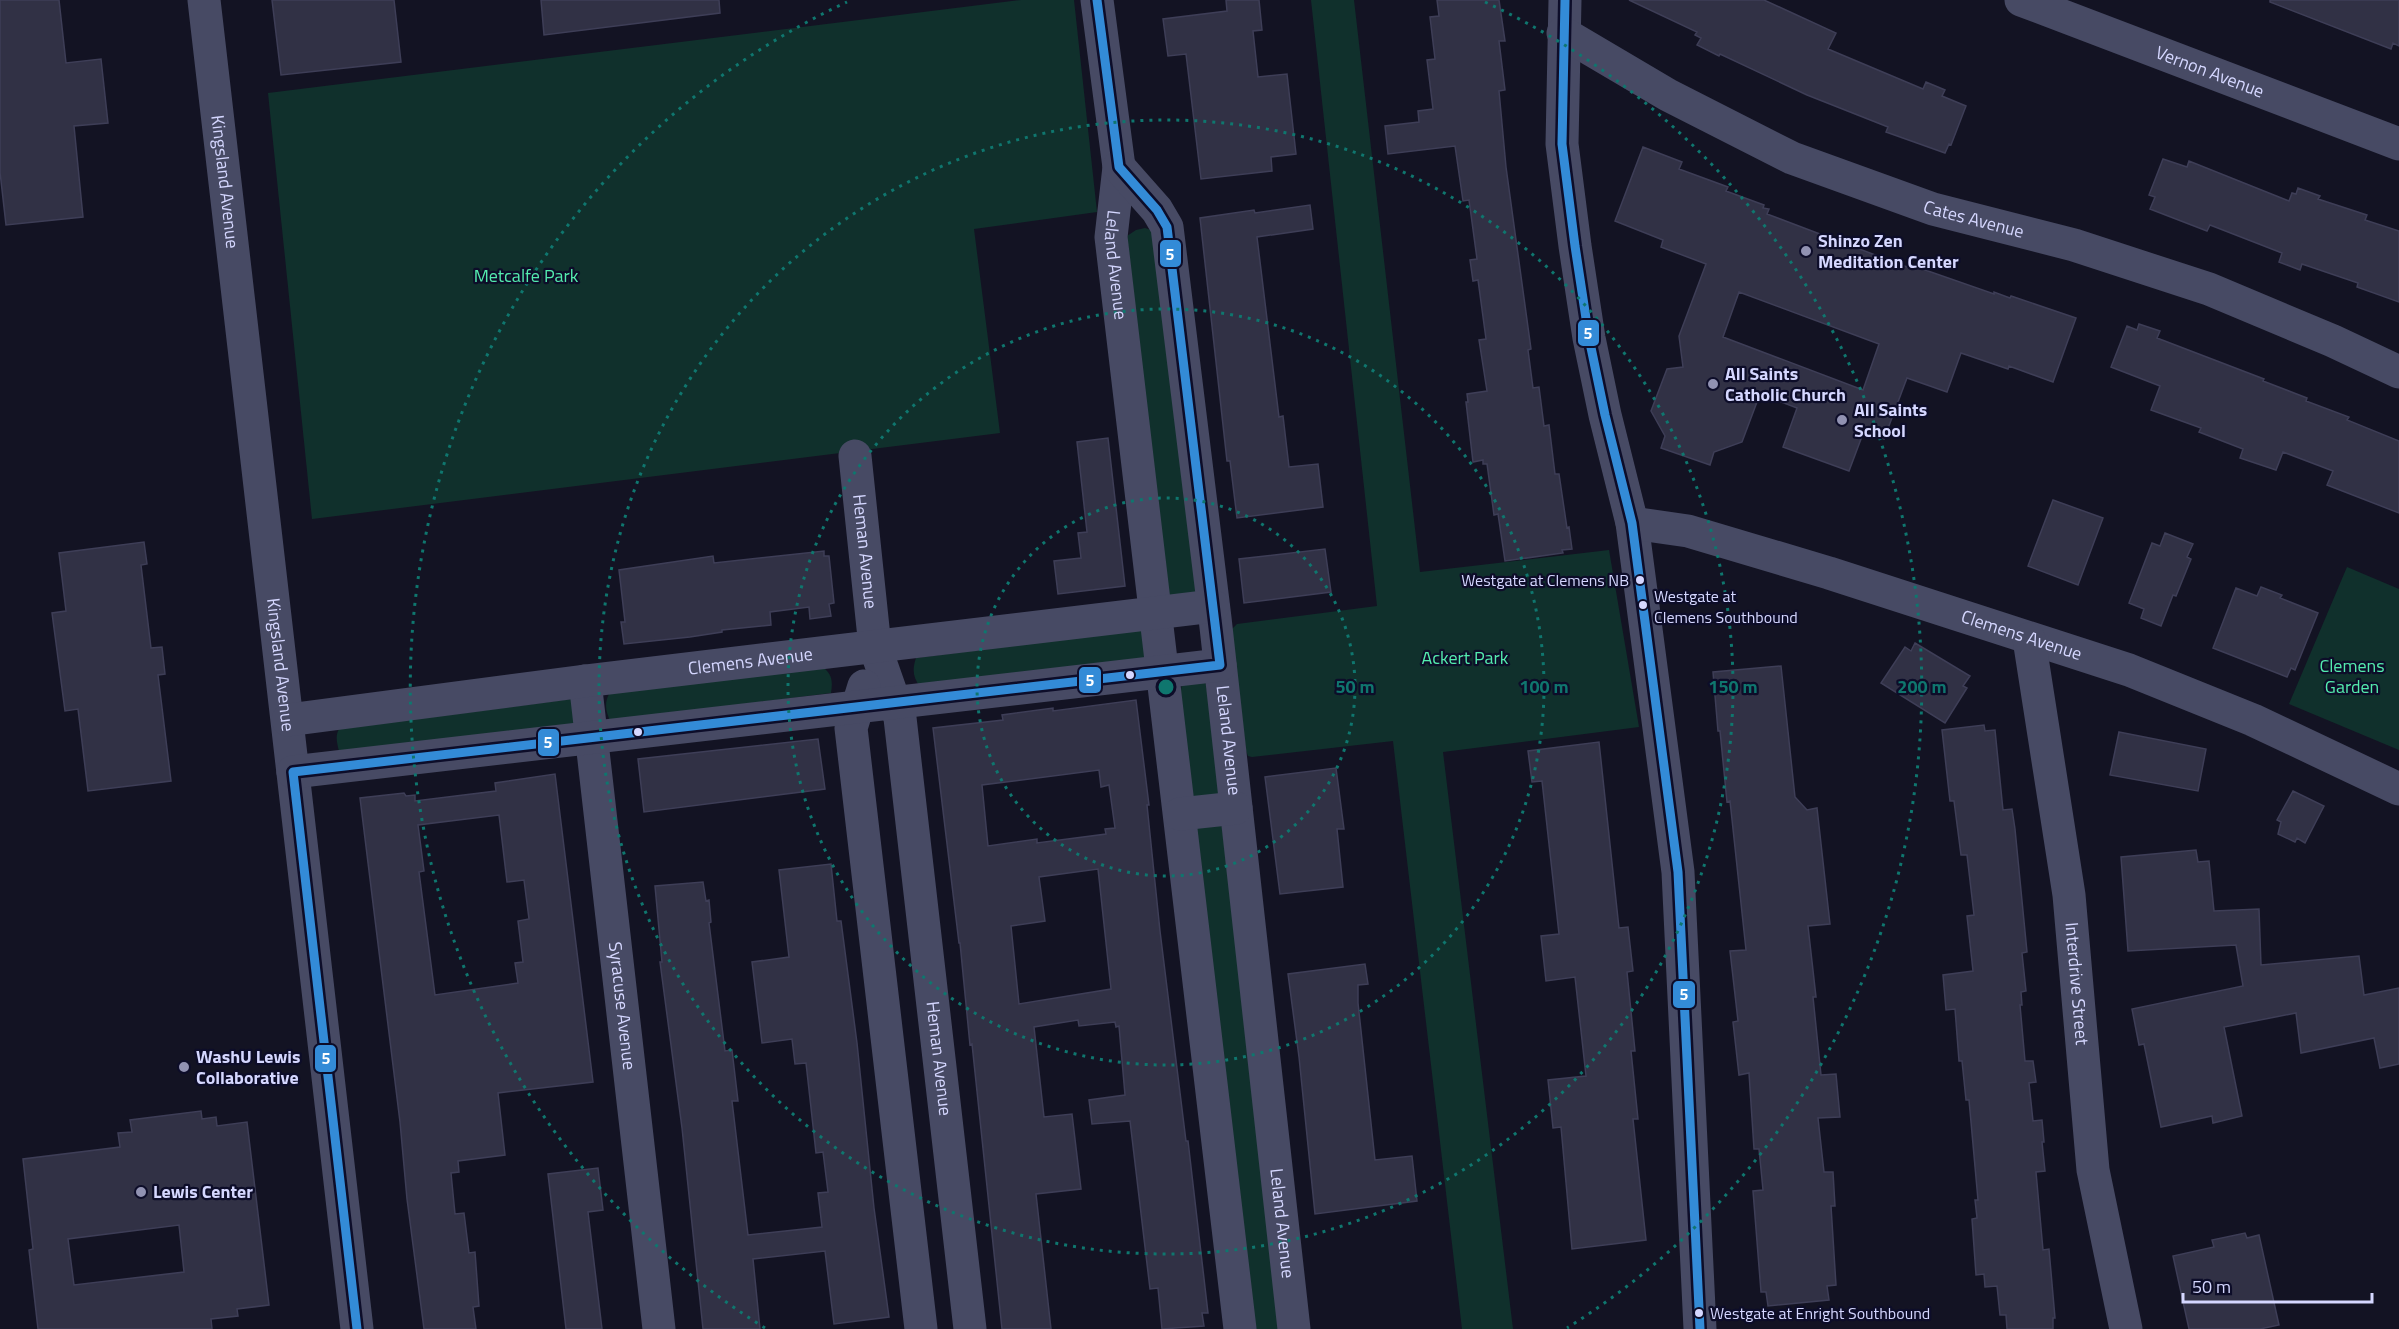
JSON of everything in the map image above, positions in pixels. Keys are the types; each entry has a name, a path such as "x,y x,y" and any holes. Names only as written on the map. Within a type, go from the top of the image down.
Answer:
{"street":[{"name":"Kingsland Avenue","path":"204,0 357,1329"},
{"name":"Leland Avenue","path":"1097,0 1119,167 1111,237 1240,1329"},
{"path":"1565,0 1562,144 1575,246 1600,393 1632,523 1678,872 1700,1329"},
{"name":"Vernon Avenue","path":"2020,0 2399,144"},
{"name":"Cates Avenue","path":"1563,33 1668,95 1792,158 1933,209 2074,245 2209,289 2333,341 2399,372"},
{"name":"Leland Avenue","path":"1119,167 1157,210 1167,227 1214,606 1294,1329"},
{"name":"Heman Avenue","path":"855,456 875,647 900,718 970,1329"},
{"name":"Clemens Avenue","path":"1632,523 1688,531 1829,573 2129,670 2232,711 2399,789"},
{"name":"Clemens Avenue","path":"288,720 585,681 1214,606"},
{"name":"Interdrive Street","path":"2029,639 2069,895 2093,1170 2126,1329"},
{"name":"Heman Avenue","path":"875,647 851,728 921,1329"},
{"path":"294,772 858,705 1220,665"},
{"name":"Syracuse Avenue","path":"585,681 659,1329"},
{"path":"1180,814 1236,808"},
{"path":"866,851 915,845"},
{"path":"915,1278 964,1272"}],"green space":[{"name":"Metcalfe Park","path":"1021,0 1074,0 1097,212 974,229 1000,433 312,519 268,93"},
{"name":"Ackert Park","path":"1311,0 1354,0 1420,572 1609,550 1639,727 1443,752 1513,1329 1462,1329 1393,741 1252,757 1248,756 1246,751 1231,630 1237,624 1377,606"},
{"path":"1145,228 1154,231 1201,585 1193,595 1168,596 1127,236 1136,230"},
{"name":"Clemens Garden","path":"2347,567 2399,589 2399,750 2289,704"},
{"path":"1143,629 1150,657 920,687 914,673 916,658"},
{"path":"820,665 831,677 831,693 610,721 607,711 606,701 609,694"},
{"path":"1205,680 1225,783 1216,799 1192,799 1180,696 1182,684"},
{"path":"571,699 575,726 339,751 337,737 339,729"},
{"path":"1221,820 1289,1329 1250,1329 1194,828"}],"building":[{"path":"0,0 59,0 66,63 101,59 108,123 74,126 83,217 6,225 0,172"},
{"path":"272,0 394,0 401,62 281,75"},
{"path":"541,0 719,0 720,13 544,35"},
{"path":"1226,0 1259,0 1262,30 1253,31 1258,77 1287,74 1296,154 1271,157 1272,171 1201,179 1186,54 1168,56 1163,19 1227,11"},
{"path":"1437,0 1499,0 1505,41 1499,41 1505,90 1499,91 1506,167 1531,349 1528,350 1533,388 1539,387 1544,426 1549,425 1555,474 1559,474 1567,528 1569,527 1572,549 1562,550 1563,553 1505,561 1498,514 1494,515 1487,464 1483,464 1483,460 1473,462 1466,402 1468,402 1467,394 1487,391 1479,340 1486,339 1478,280 1473,281 1470,260 1477,259 1469,200 1463,201 1455,146 1388,154 1385,126 1419,122 1418,111 1433,109 1427,60 1435,59 1430,17 1439,16"},
{"path":"1629,0 1764,0 1836,33 1828,49 1923,89 1926,82 1945,90 1942,96 1966,106 1951,145 1949,144 1945,153 1886,132 1888,127 1807,95 1720,54 1719,56 1697,45 1701,38 1695,35 1697,32"},
{"path":"2270,0 2399,0 2399,46 2393,43 2391,49 2270,2"},
{"path":"1643,147 1682,162 1679,169 1728,187 1726,191 1764,205 1763,208 1769,209 1767,214 1907,267 1908,264 1994,294 1994,292 2010,298 2011,296 2076,318 2053,382 2009,366 2008,369 1961,353 1947,392 1907,378 1884,439 1864,431 1849,471 1783,447 1797,408 1760,394 1742,442 1714,452 1710,465 1661,448 1665,436 1651,411 1667,369 1683,367 1679,336 1706,264 1661,247 1663,240 1615,221","holes":["1739,292 1879,344 1863,390 1723,337"]},
{"path":"2163,159 2187,167 2189,161 2289,201 2292,193 2296,194 2298,188 2320,196 2318,199 2367,215 2365,220 2399,231 2399,302 2357,287 2358,283 2302,264 2300,270 2279,262 2282,253 2210,225 2207,231 2150,209 2155,197 2149,195"},
{"path":"1310,205 1313,229 1257,237 1279,417 1283,416 1289,467 1318,464 1323,507 1237,518 1230,461 1227,461 1200,218"},
{"path":"2139,324 2160,331 2157,338 2264,379 2263,381 2307,398 2306,401 2349,417 2347,420 2399,441 2399,513 2327,485 2333,471 2283,452 2276,470 2240,458 2243,449 2199,432 2201,428 2151,410 2160,386 2111,367 2127,326 2137,330"},
{"path":"1108,438 1125,586 1058,594 1054,561 1081,558 1078,533 1087,532 1077,442"},
{"path":"2053,500 2103,518 2078,585 2028,566"},
{"path":"2165,533 2193,544 2187,557 2191,559 2161,626 2141,618 2144,609 2129,603 2152,543 2160,546"},
{"path":"144,542 147,564 141,565 151,648 162,647 165,674 158,675 171,781 88,791 78,709 65,711 52,613 66,611 59,553"},
{"path":"1325,549 1331,592 1244,603 1239,559"},
{"path":"824,551 824,556 829,556 834,603 829,604 831,616 810,619 809,607 770,612 771,625 624,644 621,622 625,622 619,570 713,556 714,563"},
{"path":"2261,587 2282,595 2280,598 2318,613 2295,670 2291,668 2287,677 2213,648 2236,588 2257,596"},
{"path":"1915,643 1970,676 1963,686 1967,688 1945,723 1881,683 1905,647 1911,651"},
{"path":"1781,666 1795,797 1807,810 1817,808 1830,924 1808,926 1816,997 1813,997 1821,1075 1836,1074 1840,1117 1818,1118 1824,1172 1833,1172 1835,1206 1831,1206 1836,1285 1827,1286 1829,1300 1768,1306 1766,1292 1761,1292 1753,1191 1763,1190 1759,1149 1754,1149 1749,1073 1739,1075 1733,1022 1738,1021 1730,951 1746,950 1730,801 1727,802 1720,731 1718,731 1713,672"},
{"path":"1136,700 1149,805 1147,805 1160,931 1208,1313 1202,1313 1204,1326 1162,1329 1158,1288 1150,1289 1130,1121 1092,1124 1089,1100 1125,1095 1119,1026 1116,1027 1115,1022 1079,1026 1078,1020 1034,1027 1044,1117 1072,1114 1081,1189 1036,1194 1051,1329 1002,1329 972,1044 970,1045 960,943 933,728 1003,720 1002,715 1053,708 1053,711","holes":["1099,770 1101,787 1109,785 1115,828 1105,829 1106,834 1037,843 1037,839 988,846 982,785","1098,869 1111,989 1019,1004 1011,926 1045,921 1039,877"]},
{"path":"1984,725 1985,731 1995,730 2003,810 2012,809 2015,829 2027,952 2022,953 2026,991 2021,992 2022,1005 2020,1005 2025,1061 2033,1061 2036,1082 2029,1083 2033,1121 2042,1120 2045,1171 2036,1172 2043,1250 2049,1249 2055,1318 2053,1318 2053,1329 2007,1329 2006,1315 2000,1315 1997,1286 1985,1287 1984,1274 1976,1275 1972,1219 1977,1218 1975,1200 1978,1200 1969,1100 1966,1100 1962,1061 1959,1061 1955,1009 1946,1010 1943,975 1973,971 1967,916 1974,915 1967,855 1961,855 1954,801 1950,801 1942,730"},
{"path":"2119,732 2206,749 2198,791 2110,775"},
{"path":"818,739 825,789 644,812 638,759"},
{"path":"1599,742 1619,928 1628,927 1633,971 1627,972 1635,1051 1631,1051 1638,1119 1633,1119 1646,1240 1572,1249 1561,1127 1553,1128 1548,1080 1586,1076 1575,977 1546,981 1541,936 1559,934 1542,781 1532,782 1528,751"},
{"path":"1336,768 1344,829 1337,829 1343,887 1280,894 1265,777"},
{"path":"555,774 593,1082 498,1093 505,1155 458,1161 459,1172 451,1173 455,1214 464,1213 469,1253 475,1252 479,1306 473,1307 476,1329 424,1329 360,798 404,793 406,796 415,795 415,801 496,791 495,783","holes":["499,815 507,882 524,880 529,919 518,921 523,962 515,963 518,983 435,995 419,872 424,871 418,825"]},
{"path":"2293,791 2324,806 2305,843 2297,838 2295,842 2278,834 2281,822 2277,820"},
{"path":"2196,850 2198,862 2209,861 2214,911 2259,909 2261,965 2359,956 2364,995 2399,988 2399,1064 2380,1068 2374,1038 2301,1053 2296,1013 2224,1027 2242,1116 2213,1123 2212,1116 2161,1127 2144,1044 2139,1045 2132,1009 2243,986 2236,945 2128,951 2121,857"},
{"path":"831,864 837,921 841,921 857,1043 874,1208 889,1317 834,1324 825,1251 753,1259 760,1329 703,1329 682,1128 660,962 662,962 655,886 703,882 706,901 709,900 711,922 709,923 725,1051 732,1050 738,1101 732,1101 748,1235 822,1227 818,1193 828,1192 823,1152 816,1153 806,1063 795,1064 792,1039 762,1043 752,962 789,957 779,870"},
{"path":"1365,964 1368,984 1358,985 1358,1003 1375,1160 1412,1156 1417,1201 1315,1214 1288,974"},
{"name":"Lewis Center","path":"201,1111 202,1119 216,1117 217,1126 247,1122 269,1305 237,1309 238,1316 211,1319 212,1329 38,1329 29,1250 33,1249 23,1159 120,1147 118,1133 132,1132 130,1120","holes":["179,1225 184,1272 74,1285 68,1239"]},
{"path":"598,1168 603,1210 588,1212 602,1329 566,1329 548,1174"},
{"path":"2245,1233 2247,1238 2259,1235 2279,1325 2260,1329 2189,1329 2173,1256 2214,1247 2212,1240"}],"transit line":[{"name":"5","path":"357,1329 293,772 1220,665 1167,227 1157,210 1119,167 1097,0"},
{"name":"5","path":"1565,0 1562,144 1575,246 1589,338 1605,415 1632,523 1678,872 1700,1329"}],"place":[{"name":"Shinzo Zen Meditation Center","path":"1806,251"},
{"name":"All Saints Catholic Church","path":"1713,384"},
{"name":"All Saints School","path":"1842,420"},
{"name":"Westgate at Clemens NB","path":"1640,580"},
{"name":"Westgate at Clemens Southbound","path":"1643,605"},
{"name":"WashU Lewis Collaborative","path":"184,1067"},
{"name":"Lewis Center","path":"141,1192"},
{"name":"Westgate at Enright Southbound","path":"1699,1313"}]}
